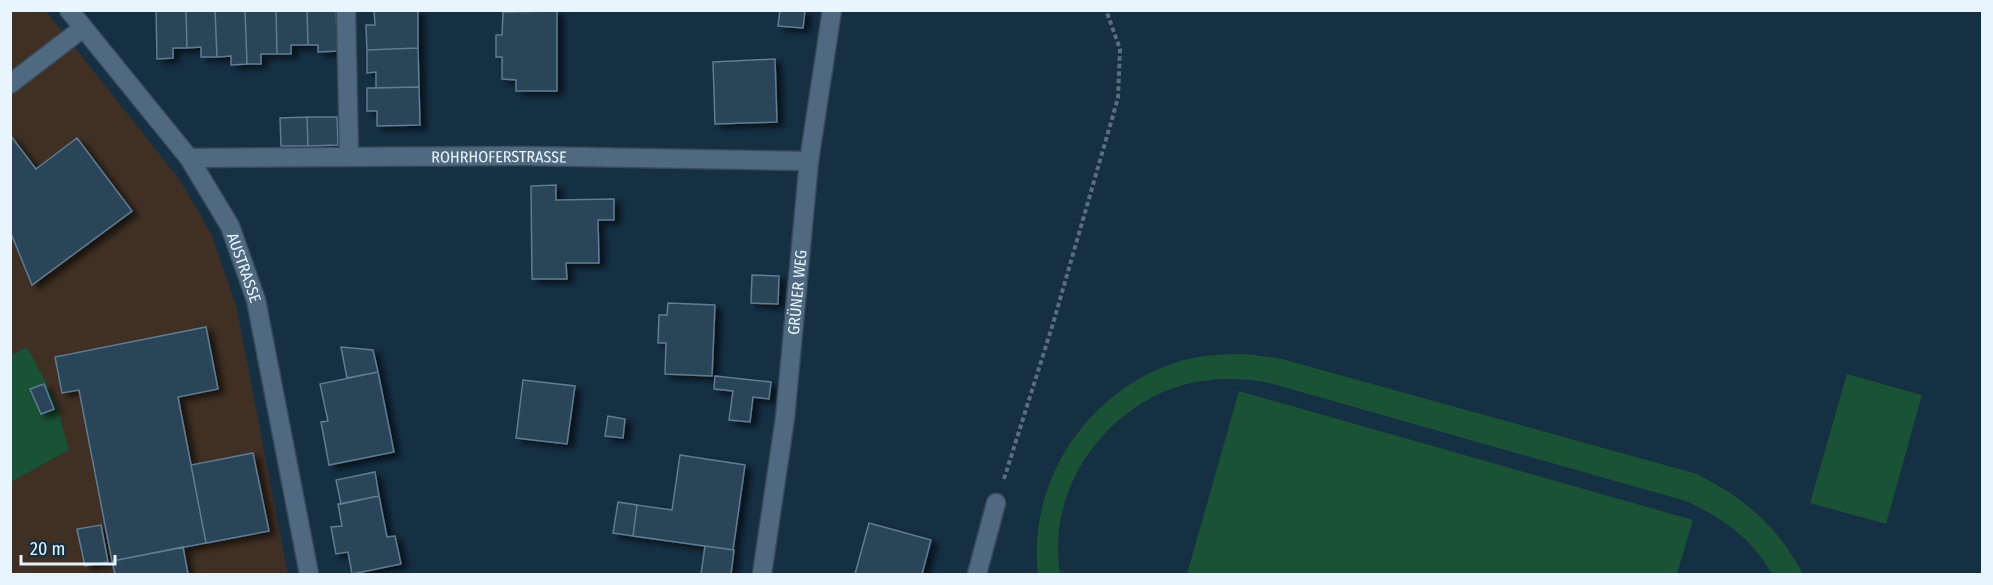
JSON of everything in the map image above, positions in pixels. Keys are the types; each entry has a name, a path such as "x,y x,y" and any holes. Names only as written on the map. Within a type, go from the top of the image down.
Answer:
{"street":[{"name":"AUSTRASSE","path":"69,10 189,158 230,226 256,300 309,574"},
{"path":"346,10 350,157"},
{"name":"GRÜNER WEG","path":"762,574 785,418 809,161 832,10"},
{"path":"10,84 83,27"},
{"name":"ROHRHOFERSTRASSE","path":"189,158 526,156 809,161"},
{"path":"977,574 996,503"}],"path":[{"path":"996,503 1052,327 1118,98 1120,49 1107,10"}],"shaded area":[{"path":"11,11 46,11 179,179 211,233 236,305 288,574 11,574 11,482 69,450 27,347 11,355"}],"green space":[{"path":"27,347 56,402 69,450 11,482 11,355"},
{"path":"1246,354 1282,359 1697,474 1731,493 1759,515 1782,542 1803,574 1772,574 1755,550 1735,530 1712,514 1686,501 1269,383 1226,379 1183,385 1154,396 1128,413 1105,433 1086,457 1072,484 1062,513 1058,543 1060,574 1038,574 1037,540 1042,507 1053,475 1069,445 1090,419 1114,395 1143,377 1174,363 1192,358"},
{"path":"1847,374 1922,395 1886,524 1810,503"},
{"path":"1239,391 1693,520 1677,574 1187,574"}],"building":[{"path":"156,10 186,10 187,48 173,48 173,58 157,59"},
{"path":"186,10 215,10 217,57 201,57 201,47 187,48"},
{"path":"215,10 245,10 247,64 231,65 231,56 217,57"},
{"path":"245,10 276,10 277,54 261,54 261,64 247,64"},
{"path":"276,10 307,10 308,45 291,45 291,54 277,54"},
{"path":"307,10 336,10 338,51 318,52 318,45 308,45"},
{"path":"374,10 418,10 418,48 367,50 366,25 375,25"},
{"path":"780,10 805,11 803,28 778,26"},
{"path":"557,11 557,91 516,91 516,80 502,79 502,57 496,57 496,35 502,35 503,12"},
{"path":"418,48 419,87 376,88 376,72 367,73 367,50"},
{"path":"775,59 777,122 715,124 713,62"},
{"path":"419,87 420,125 377,126 377,111 367,111 367,88"},
{"path":"307,117 308,146 281,146 280,118"},
{"path":"307,117 337,117 338,145 308,146"},
{"path":"10,135 36,169 77,138 132,211 32,285 10,231"},
{"path":"556,185 556,200 614,199 614,220 598,220 599,263 566,263 567,279 532,279 531,186"},
{"path":"752,275 779,276 778,304 751,303"},
{"path":"668,303 715,305 712,376 665,374 666,343 658,343 659,315 667,315"},
{"path":"206,327 218,389 178,397 206,543 112,561 79,390 62,393 55,357"},
{"path":"341,347 373,350 378,372 347,378"},
{"path":"378,372 394,452 329,465 321,422 328,421 320,384"},
{"path":"715,376 771,382 769,399 753,397 750,422 729,420 733,391 714,389"},
{"path":"523,380 575,386 567,444 516,438"},
{"path":"44,384 54,409 41,414 30,389"},
{"path":"608,416 625,419 623,438 605,436"},
{"path":"253,453 269,531 206,543 191,465"},
{"path":"680,455 745,465 733,550 633,536 637,505 672,510"},
{"path":"375,472 379,496 341,504 336,480"},
{"path":"379,496 387,537 395,536 401,564 352,574 348,552 336,554 331,527 342,526 338,504"},
{"path":"618,502 637,505 633,536 613,533"},
{"path":"869,523 931,540 922,574 855,574"},
{"path":"101,525 108,562 85,566 77,529"},
{"path":"705,546 734,550 731,574 701,574"},
{"path":"183,547 188,574 115,574 112,561"}]}
